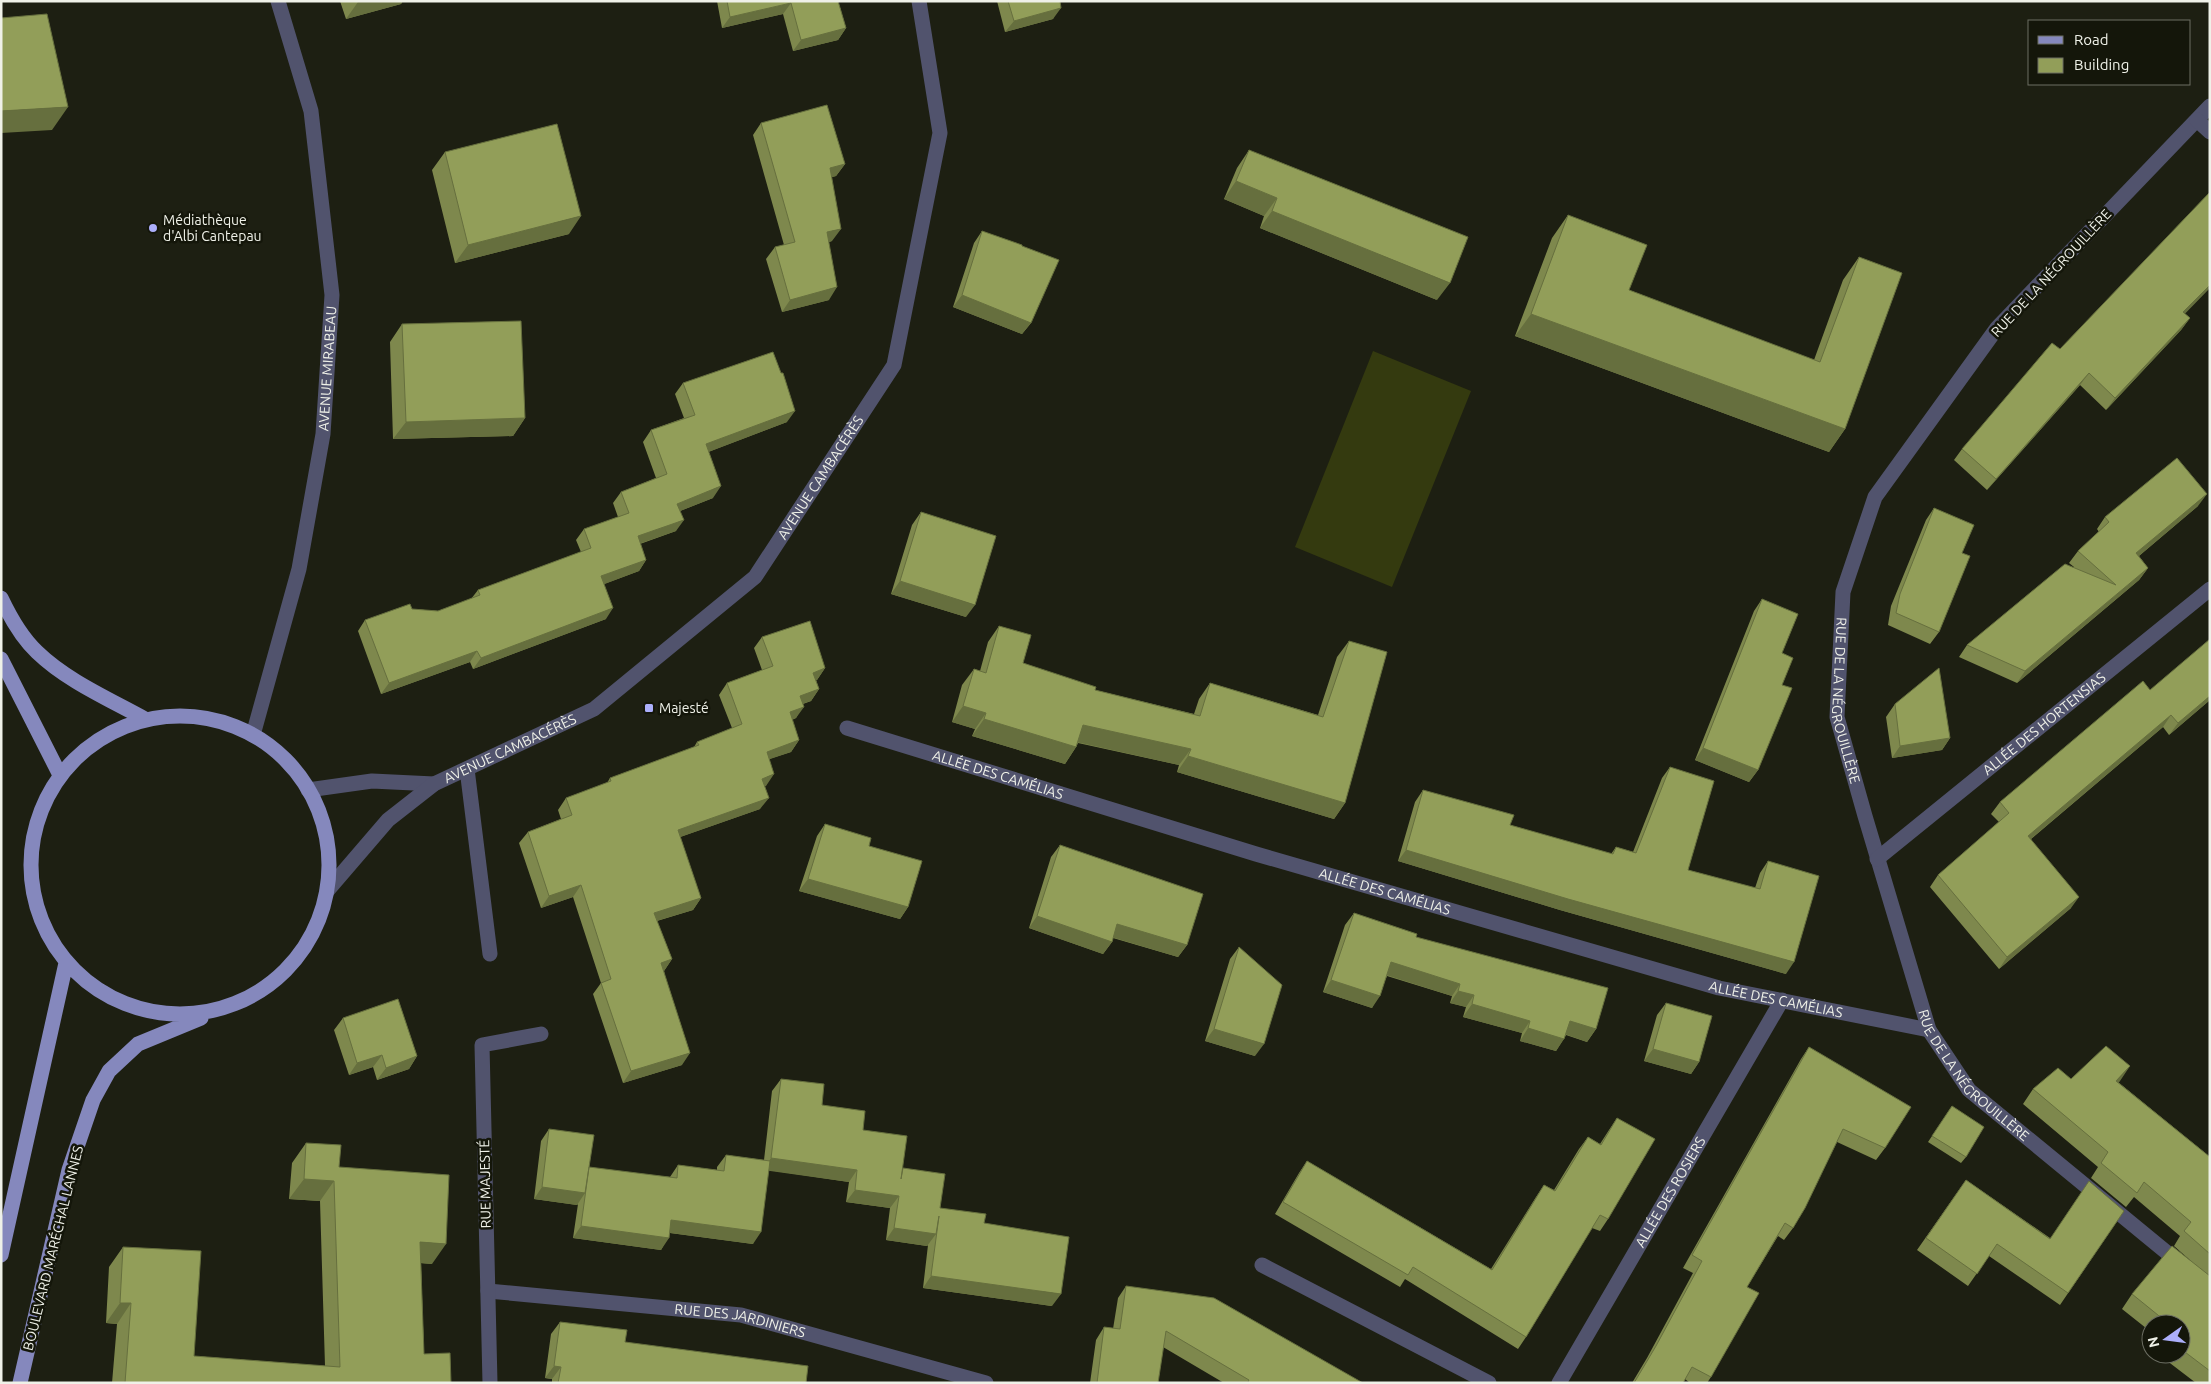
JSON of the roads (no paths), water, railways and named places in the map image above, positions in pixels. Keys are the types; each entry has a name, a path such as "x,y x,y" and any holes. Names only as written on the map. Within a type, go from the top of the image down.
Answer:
{"main road":[{"path":"1,598 22,634 37,652 67,675 145,719"},
{"path":"1,659 60,775"},
{"name":"BOULEVARD MARÉCHAL LANNES","path":"20,1383 69,1170 93,1100 109,1071 138,1044 223,1009 260,991 292,965 314,930 327,891 328,856 322,822 308,790 293,768 275,750 253,735 218,720 182,715 145,719 112,731 84,750 60,775 37,820 30,870 40,919 66,963 98,992 138,1009 180,1015 223,1009"},
{"path":"1,1256 66,963"}],"street":[{"name":"AVENUE MIRABEAU","path":"253,735 301,560 323,434 332,294 311,111 278,1"},
{"name":"AVENUE CAMBACÉRÈS","path":"327,891 388,820 434,784 594,709 755,577 894,365 940,133 920,1"},
{"name":"RUE DE LA NÉGROUILLÈRE","path":"2210,106 1997,328 1875,497 1843,592 1837,717 1877,859 1929,1030 1969,1090 2210,1288"},
{"path":"2197,120 2210,132"},
{"name":"ALLÉE DES HORTENSIAS","path":"1877,859 2210,588"},
{"name":"ALLÉE DES CAMÉLIAS","path":"847,728 1275,860 1718,988 1929,1030"},
{"path":"467,769 490,954"},
{"name":"AVENUE CAMBACÉRÈS","path":"308,790 372,781 434,784"},
{"name":"ALLÉE DES ROSIERS","path":"1559,1383 1782,1000"},
{"name":"RUE MAJESTÉ","path":"490,1383 482,1045 541,1034"},
{"path":"1262,1265 1489,1383"},
{"name":"RUE DES JARDINIERS","path":"488,1290 741,1315 986,1383"}],"place":[{"name":"Médiathèque d'Albi Cantepau","path":"153,228"},
{"name":"Majesté","path":"649,708"}]}
